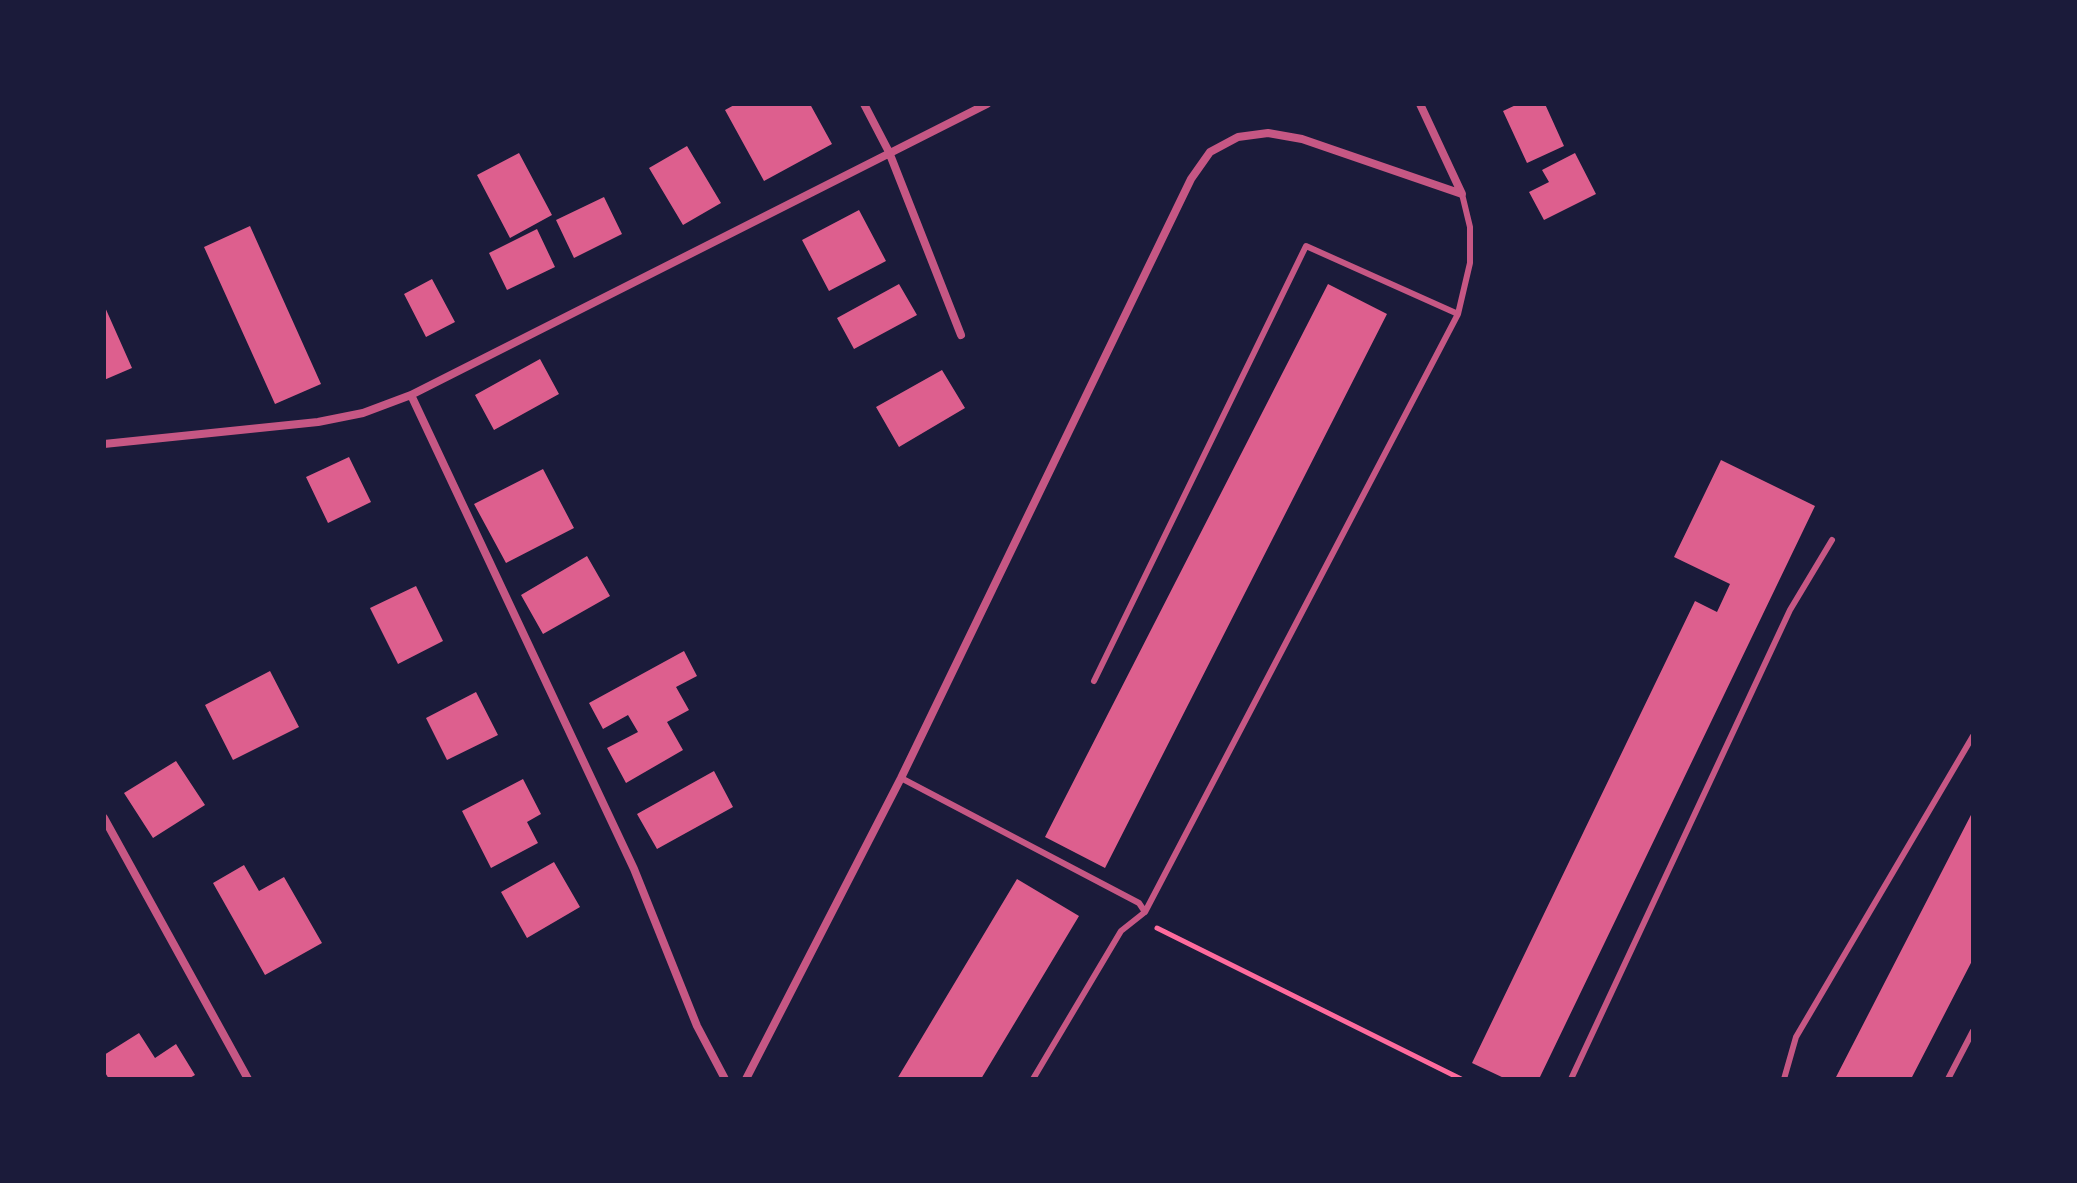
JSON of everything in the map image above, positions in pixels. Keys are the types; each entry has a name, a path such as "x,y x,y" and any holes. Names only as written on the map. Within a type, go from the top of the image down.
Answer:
{"street":[{"path":"864,104 889,152 961,335"},
{"path":"104,444 318,422 363,413 411,395 987,104"},
{"path":"1420,104 1462,194"},
{"path":"746,1079 901,778 1191,179 1210,152 1238,137 1268,133 1302,139 1462,194"},
{"path":"411,395 634,869 697,1026 725,1079"},
{"path":"104,818 248,1079"}],"lane":[{"path":"1033,1079 1121,931 1145,912 1458,314 1470,263 1470,227 1462,194"},
{"path":"1094,681 1306,246 1458,314"},
{"path":"1571,1079 1790,610 1832,540"},
{"path":"1784,1079 1796,1037 1973,736"},
{"path":"901,778 1139,903 1145,912"},
{"path":"1948,1079 1973,1031"}],"path":[{"path":"1137,918 1461,1079"}],"building":[{"path":"736,104 810,104 832,144 764,181 725,110"},
{"path":"1518,104 1545,104 1564,146 1527,163 1503,111"},
{"path":"687,146 721,203 683,225 649,168"},
{"path":"519,153 552,215 510,238 477,175"},
{"path":"1575,153 1596,194 1544,220 1529,192 1549,182 1542,170"},
{"path":"604,197 622,234 574,258 556,220"},
{"path":"859,210 886,261 829,291 802,240"},
{"path":"250,226 321,384 275,404 204,247"},
{"path":"537,229 555,267 507,290 489,253"},
{"path":"432,279 455,322 426,337 404,294"},
{"path":"899,284 917,315 854,349 837,318"},
{"path":"1328,284 1387,314 1105,868 1045,837"},
{"path":"104,305 132,368 104,380"},
{"path":"540,359 559,394 494,430 475,395"},
{"path":"942,370 965,408 899,447 876,407"},
{"path":"349,457 371,502 328,523 306,477"},
{"path":"1721,460 1815,506 1539,1079 1506,1079 1472,1063 1695,601 1717,612 1730,584 1674,557"},
{"path":"543,469 574,528 506,563 474,504"},
{"path":"587,556 610,596 543,634 521,595"},
{"path":"416,586 443,641 398,664 370,608"},
{"path":"684,651 697,676 676,687 689,710 667,722 683,750 626,783 607,748 638,732 628,715 603,729 589,703"},
{"path":"270,671 299,727 233,760 205,705"},
{"path":"476,692 498,735 447,760 426,718"},
{"path":"176,761 205,805 153,838 124,793"},
{"path":"714,771 733,807 657,849 637,814"},
{"path":"523,779 541,814 527,822 538,843 491,868 462,811"},
{"path":"1973,811 1973,959 1911,1079 1835,1079"},
{"path":"554,862 580,907 527,938 501,892"},
{"path":"244,865 259,891 284,877 322,943 265,975 213,883"},
{"path":"1017,879 1079,916 981,1079 897,1079"},
{"path":"139,1033 155,1058 176,1044 195,1075 188,1079 109,1079 104,1071 104,1055"}]}
